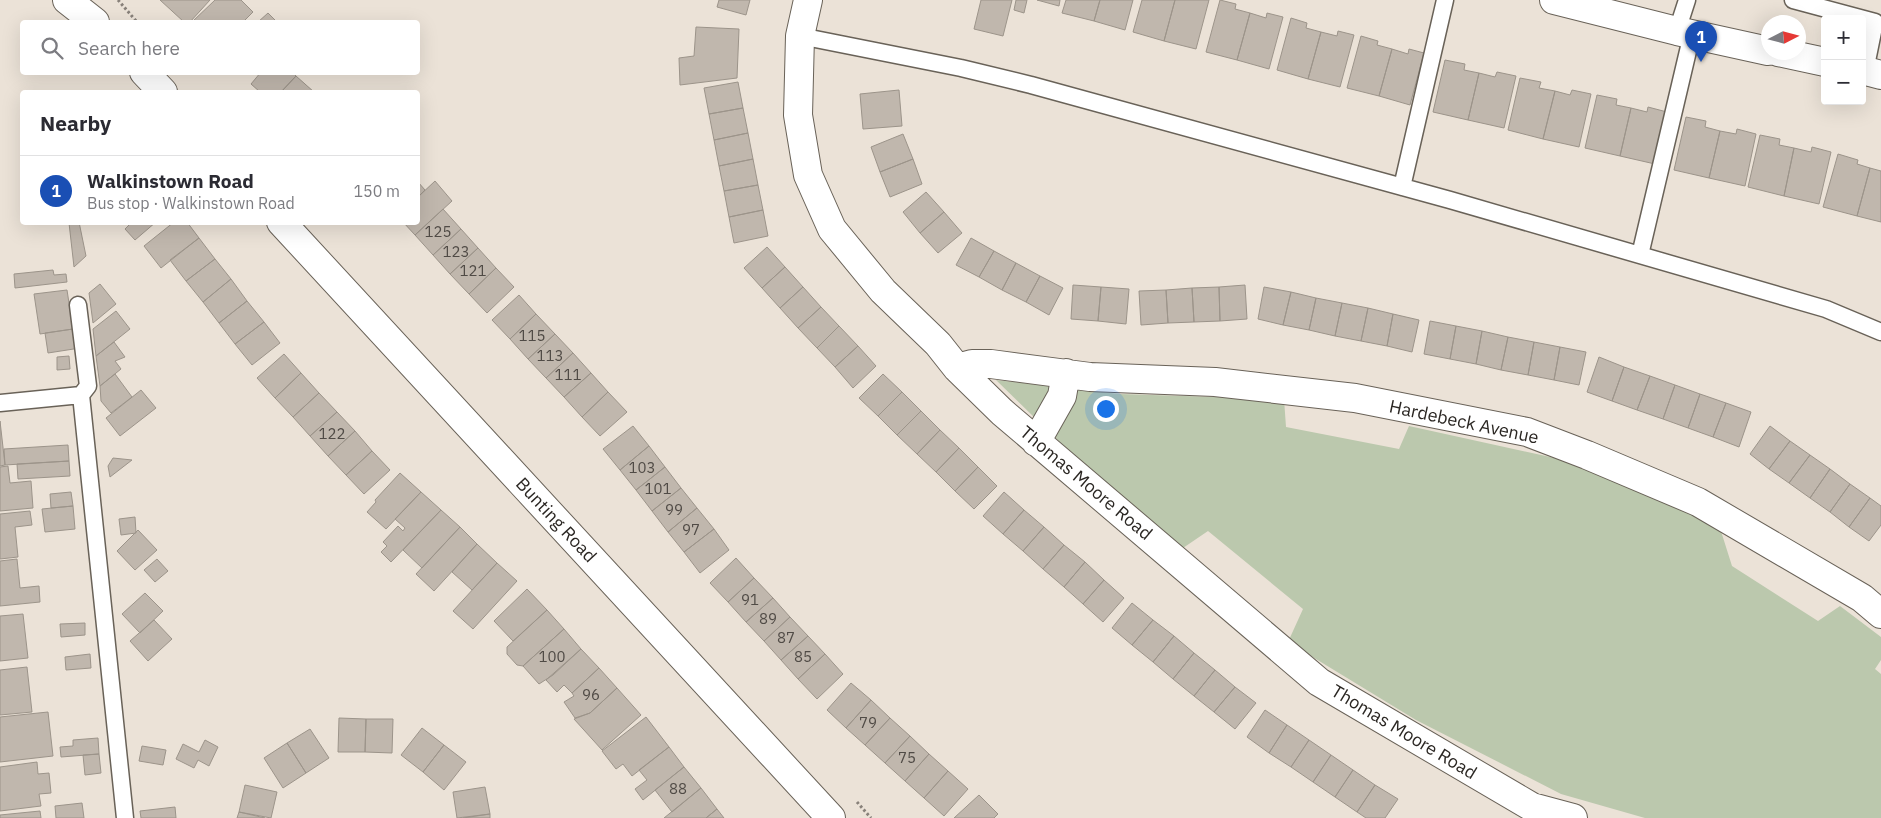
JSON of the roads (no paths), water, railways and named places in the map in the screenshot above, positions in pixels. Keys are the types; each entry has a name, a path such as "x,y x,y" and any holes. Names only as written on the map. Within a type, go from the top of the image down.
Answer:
{"street":[{"path":"67,0 92,20"},
{"name":"Thomas Moore Road","path":"808,0 800,36 798,115 808,175 832,229 883,291 938,344 957,368 1036,442 1320,682 1530,813 1573,818"},
{"path":"1554,0 1684,33 1761,49"},
{"path":"1806,58 1821,61"},
{"path":"147,75 161,90"},
{"name":"Bunting Road","path":"283,225 831,818"},
{"name":"Hardebeck Avenue","path":"957,368 972,364 991,364 1090,377 1215,382 1355,398 1527,432 1698,502 1862,598 1881,614"},
{"path":"1036,442 1062,396 1066,373"}],"lane":[{"path":"1402,187 1445,0"},
{"path":"1640,255 1684,33 1687,0"},
{"path":"1792,0 1876,22 1869,72"},
{"path":"800,36 979,72 1402,187 1826,309 1881,332"},
{"path":"78,305 88,386 81,395 125,818"},
{"path":"0,403 81,395"}],"place":[{"name":"Walkinstown Road","path":"1701,62"}]}
